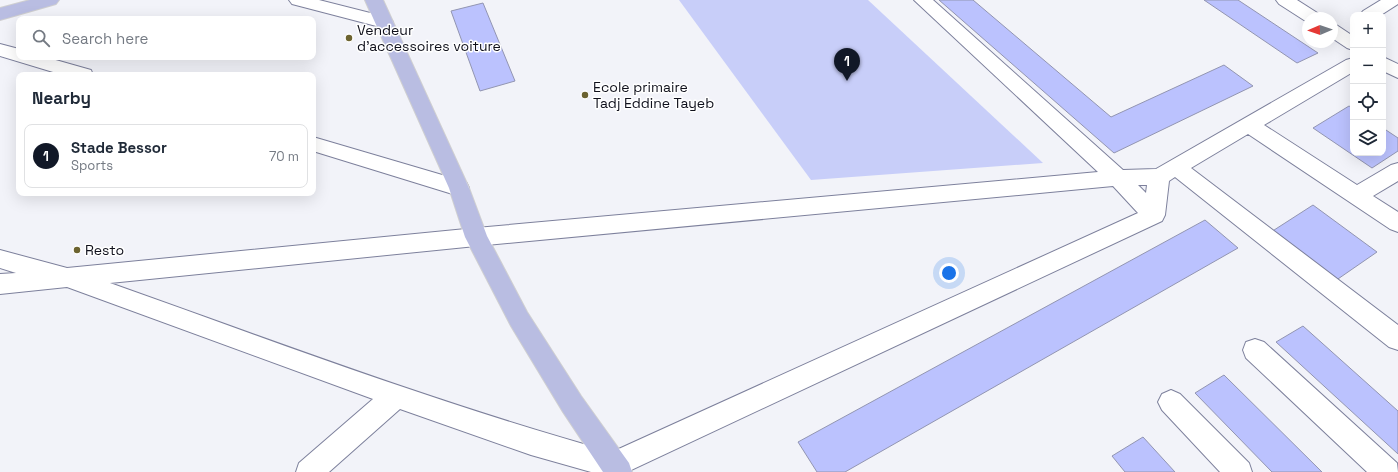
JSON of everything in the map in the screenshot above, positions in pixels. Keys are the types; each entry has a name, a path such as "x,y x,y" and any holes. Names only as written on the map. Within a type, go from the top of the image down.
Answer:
{"main road":[{"path":"0,14 50,0"},
{"path":"374,0 459,188 476,237 519,319 572,404 616,470"}],"street":[{"path":"298,0 384,22"},
{"path":"923,0 1118,178 1154,215"},
{"path":"1285,0 1304,12"},
{"path":"1374,12 1392,0"},
{"path":"0,50 16,54"},
{"path":"34,60 74,72"},
{"path":"1386,65 1398,72"},
{"path":"0,284 476,237 1118,178 1167,172 1350,66"},
{"path":"1249,125 1398,223"},
{"path":"316,145 459,188"},
{"path":"1356,196 1398,170"},
{"path":"0,259 69,278 396,396 616,470 1154,215 1167,172"},
{"path":"1167,172 1398,339"},
{"path":"1255,350 1387,472"},
{"path":"309,472 396,396"},
{"path":"1170,402 1239,472"}],"shaded area":[{"path":"679,0 868,0 1043,163 811,180"}],"building":[{"path":"939,0 973,0 1111,117 1224,65 1253,86 1114,153"},
{"path":"1204,0 1238,0 1302,42 1302,48 1310,48 1318,53 1297,63"},
{"path":"483,3 515,81 480,91 451,11"},
{"path":"1350,106 1350,153 1313,128"},
{"path":"1386,130 1398,138 1398,151 1372,168 1354,156 1386,156"},
{"path":"1313,205 1377,252 1335,281 1271,232"},
{"path":"1205,220 1238,248 845,472 817,472 798,442"},
{"path":"1303,326 1398,411 1398,454 1276,342"},
{"path":"1224,375 1322,472 1272,472 1195,393"},
{"path":"1143,437 1175,472 1125,472 1112,456"}],"place":[{"name":"Vendeur d'accessoires voiture","path":"349,38"},
{"name":"Stade Bessor","path":"847,81"},
{"name":"Ecole primaire Tadj Eddine Tayeb","path":"585,95"},
{"name":"Resto","path":"77,250"}]}
